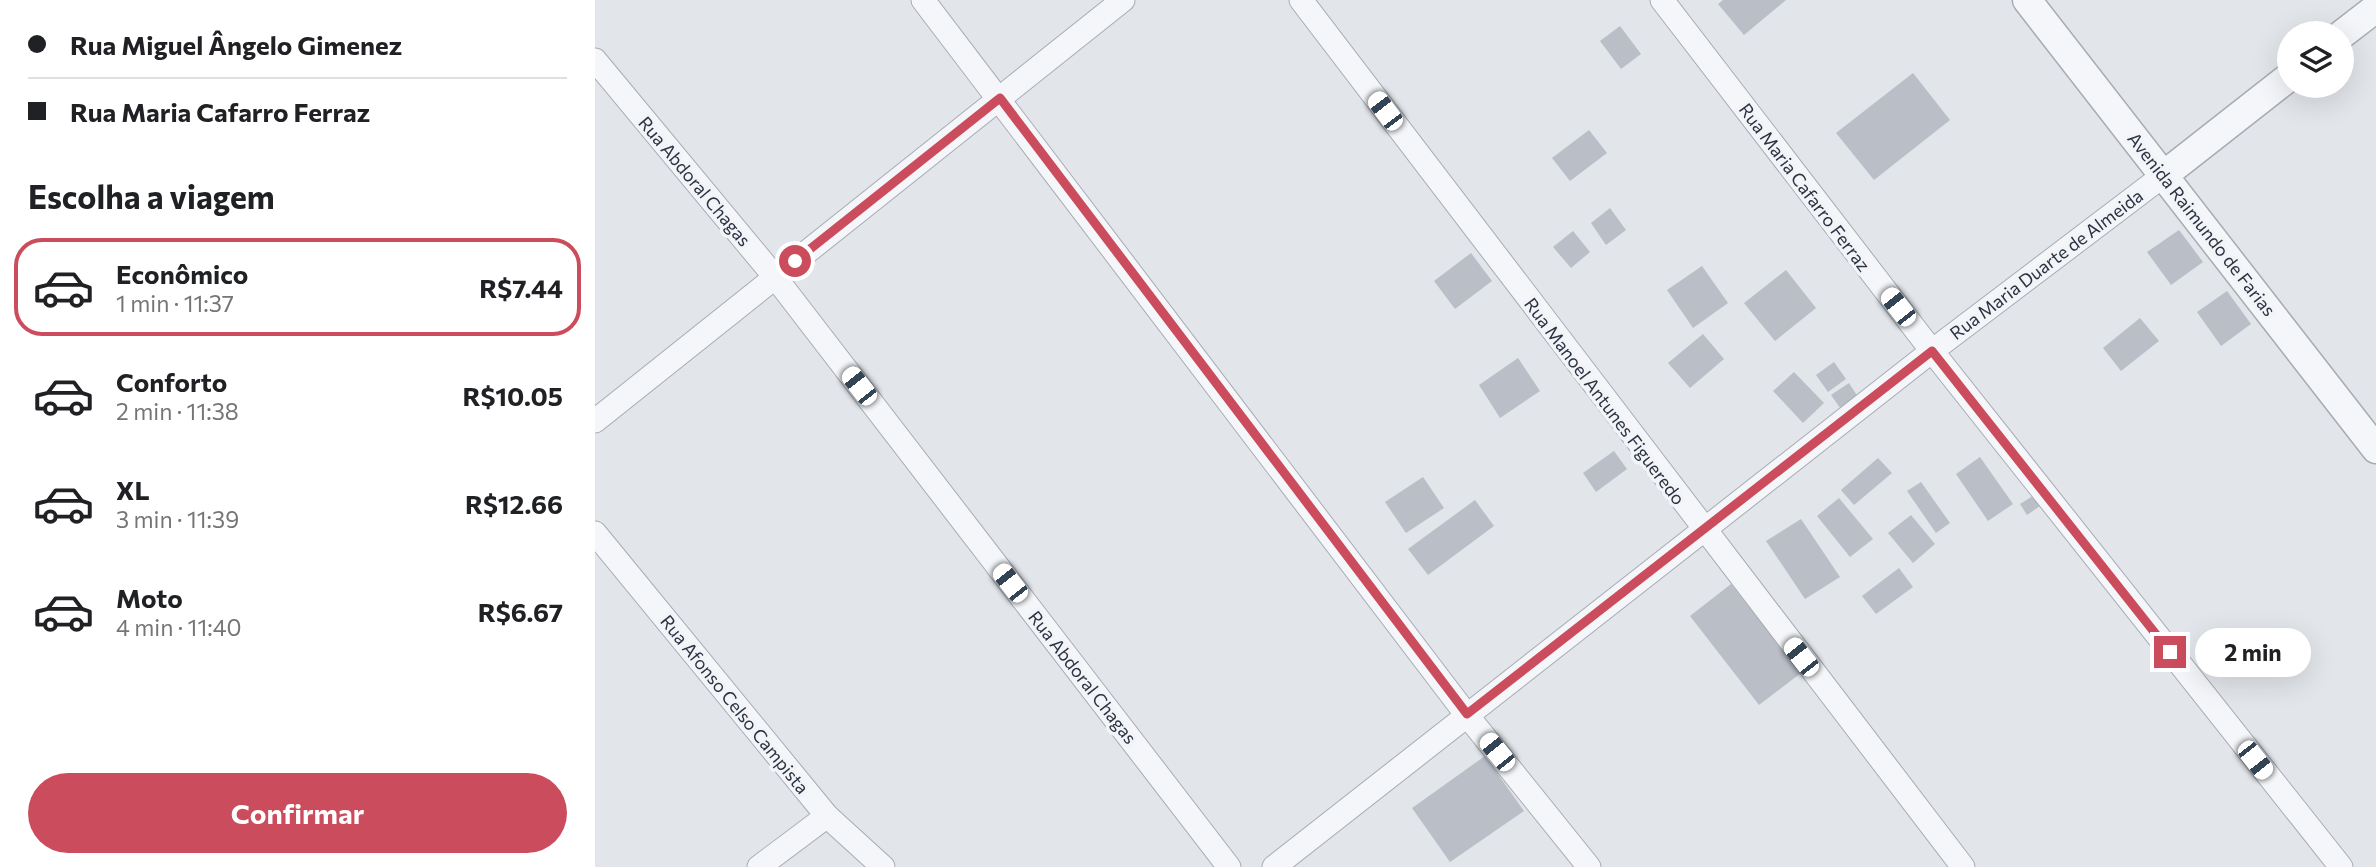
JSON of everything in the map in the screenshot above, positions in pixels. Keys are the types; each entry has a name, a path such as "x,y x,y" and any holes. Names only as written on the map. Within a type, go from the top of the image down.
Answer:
{"street":[{"path":"923,0 1467,714 1589,867"},
{"path":"595,421 1123,0"},
{"name":"Rua Manoel Antunes Figueredo","path":"1301,0 1963,867"},
{"name":"Rua Maria Cafarro Ferraz","path":"1662,0 1932,351 2341,867"},
{"name":"Avenida Raimundo de Farias","path":"2027,0 2376,449"},
{"path":"2354,26 2376,8"},
{"name":"Rua Abdoral Chagas","path":"595,60 775,277 1229,867"},
{"name":"Rua Maria Duarte de Almeida","path":"1275,867 1932,351 2277,86"},
{"name":"Rua Afonso Celso Campista","path":"595,533 827,816 883,867"},
{"path":"759,867 827,816"}],"building":[{"path":"1723,0 1786,0 1744,35 1718,4"},
{"path":"1620,26 1641,54 1621,69 1600,41"},
{"path":"1913,73 1950,120 1874,180 1836,133"},
{"path":"1589,130 1607,153 1570,181 1552,158"},
{"path":"1610,208 1626,230 1606,245 1591,223"},
{"path":"2179,230 2203,262 2171,285 2147,252"},
{"path":"1573,231 1590,252 1571,268 1553,247"},
{"path":"1471,253 1492,281 1455,309 1434,281"},
{"path":"1702,266 1728,303 1693,328 1667,290"},
{"path":"1786,270 1816,308 1775,341 1744,303"},
{"path":"2227,291 2251,324 2221,346 2197,312"},
{"path":"2140,318 2159,341 2121,371 2103,348"},
{"path":"1703,334 1724,359 1690,388 1668,363"},
{"path":"1518,358 1540,391 1500,418 1479,385"},
{"path":"1834,362 1846,379 1828,392 1816,375"},
{"path":"1794,372 1824,403 1803,423 1773,391"},
{"path":"1849,383 1860,400 1843,412 1831,395"},
{"path":"1614,451 1627,469 1596,492 1583,473"},
{"path":"1980,457 2013,504 1988,521 1956,474"},
{"path":"1878,458 1892,473 1854,505 1841,490"},
{"path":"1423,477 1444,508 1406,533 1385,502"},
{"path":"1921,482 1950,523 1936,533 1907,491"},
{"path":"2033,496 2040,506 2027,515 2020,504"},
{"path":"1839,498 1873,539 1850,557 1817,516"},
{"path":"1475,500 1494,526 1428,575 1408,549"},
{"path":"1911,515 1935,544 1913,563 1888,533"},
{"path":"1801,519 1840,577 1805,599 1766,541"},
{"path":"1899,568 1913,587 1876,614 1862,596"},
{"path":"1731,584 1801,673 1759,705 1690,616"},
{"path":"1485,756 1524,811 1450,862 1412,808"}],"route":[{"path":"795,261 1000,98 1467,714 1932,351 2170,652"}]}
